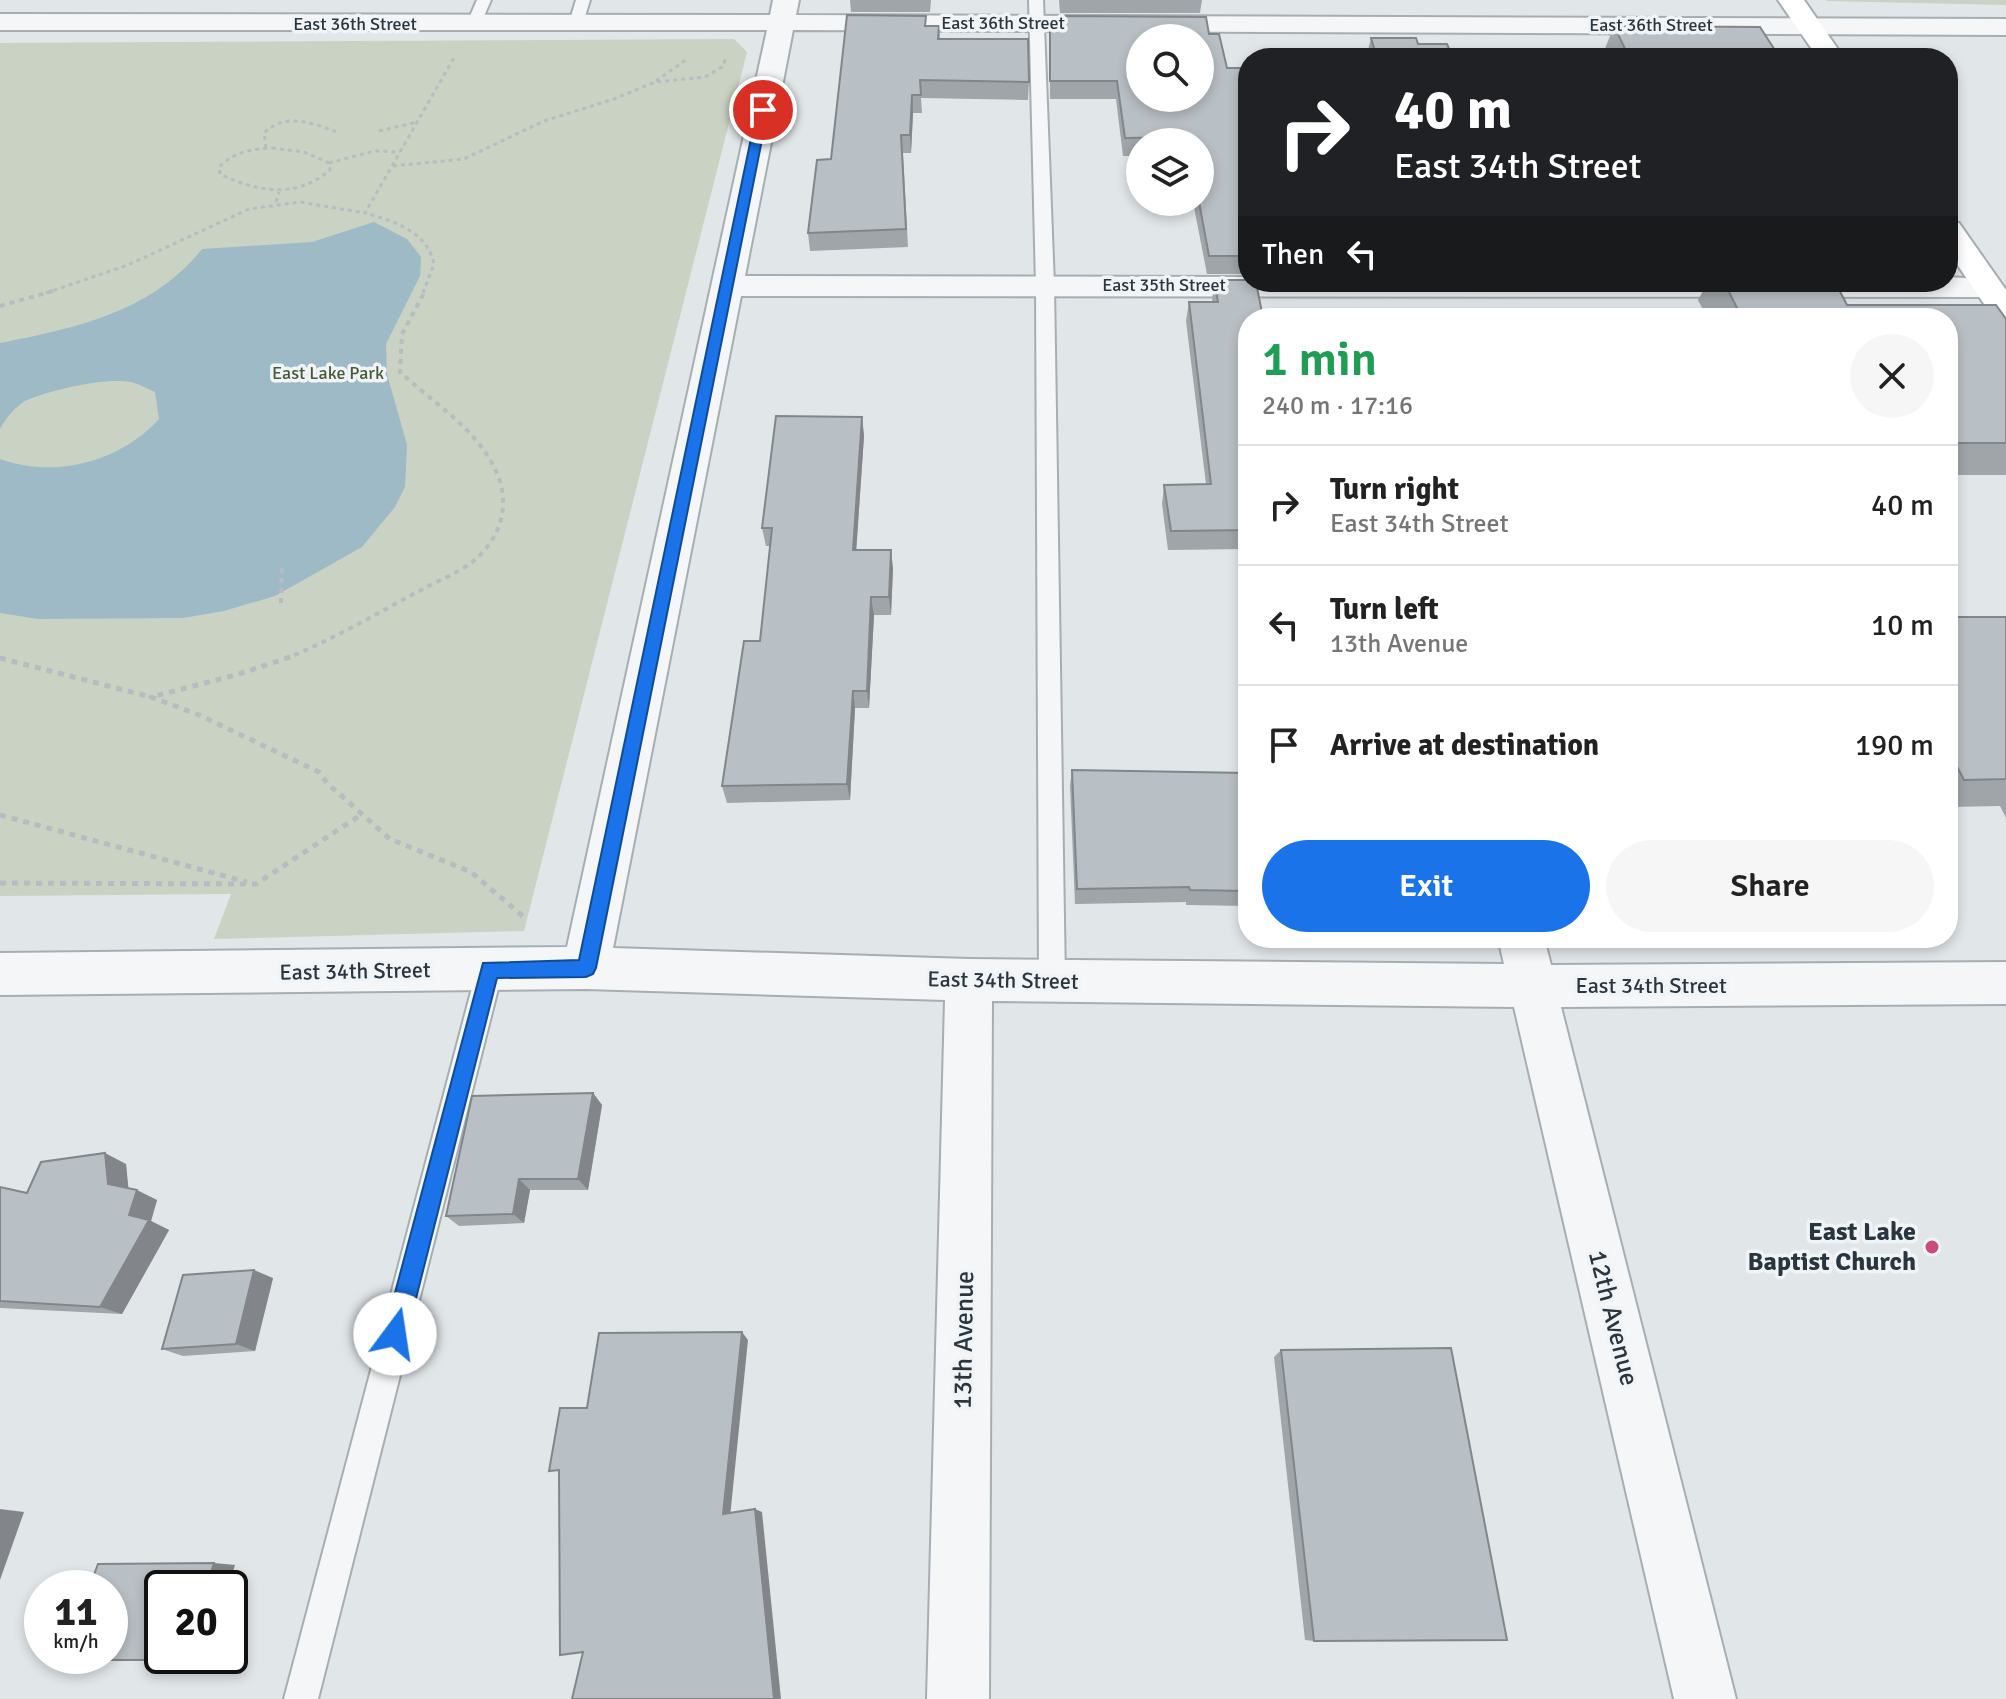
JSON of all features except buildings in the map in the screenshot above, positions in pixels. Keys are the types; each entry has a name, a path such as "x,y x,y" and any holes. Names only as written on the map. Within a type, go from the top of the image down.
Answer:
{"street":[{"path":"270,24 285,0"},
{"path":"1791,0 1824,48"},
{"path":"586,968 784,11"},
{"name":"East 36th Street","path":"0,22 270,24 479,12 1036,11 1296,23 2006,27"},
{"path":"1958,244 2006,313"},
{"name":"East 35th Street","path":"725,286 1238,284"},
{"name":"East 35th Street","path":"1958,287 1987,287"},
{"name":"East 34th Street","path":"0,974 586,968 1052,981 1527,962 2006,983"},
{"name":"12th Avenue","path":"1527,962 1705,1699"},
{"name":"13th Avenue","path":"958,1699 969,980"}],"lane":[{"path":"1036,11 1045,285 1052,981"},
{"path":"301,1699 490,969"}],"path":[{"path":"365,213 479,12"},
{"path":"392,166 464,159 544,121 614,99 655,82 705,77 722,67 726,52"},
{"path":"266,149 264,133 279,122 307,121 337,132"},
{"path":"379,131 418,122"},
{"path":"329,163 330,170 316,182 279,192 248,187 220,174 219,167 230,156 266,149 309,152 329,163 374,151 400,152"},
{"path":"276,202 279,192"},
{"path":"0,306 100,275 145,257 216,220 276,202 331,204 389,218 429,246 434,263 432,276 404,330 400,345 400,372 420,392 449,412 479,445 501,483 504,509 498,530 479,557 369,619 285,659 151,697"},
{"path":"281,603 282,567"},
{"path":"0,658 151,697 199,715 319,772 328,784 390,839 471,872 527,920"},
{"path":"0,883 256,884 362,814"},
{"path":"0,815 256,884"}],"green space":[{"path":"2006,0 2006,5 1827,1"},
{"name":"East Lake Park","path":"734,39 747,52 524,931 214,939 231,894 0,896 0,43"}],"water":[{"path":"374,222 407,239 421,257 420,276 386,344 387,374 407,445 405,487 395,507 362,547 275,596 224,611 183,618 38,619 0,613 0,459 43,467 86,463 125,446 159,419 155,392 131,382 107,381 62,389 25,401 0,429 0,343 57,331 111,314 160,288 182,271 202,249 312,242"}],"place":[{"name":"East Lake Baptist Church","path":"1932,1247"}],"route":[{"path":"395,1334 490,969 586,968 763,110"}]}
